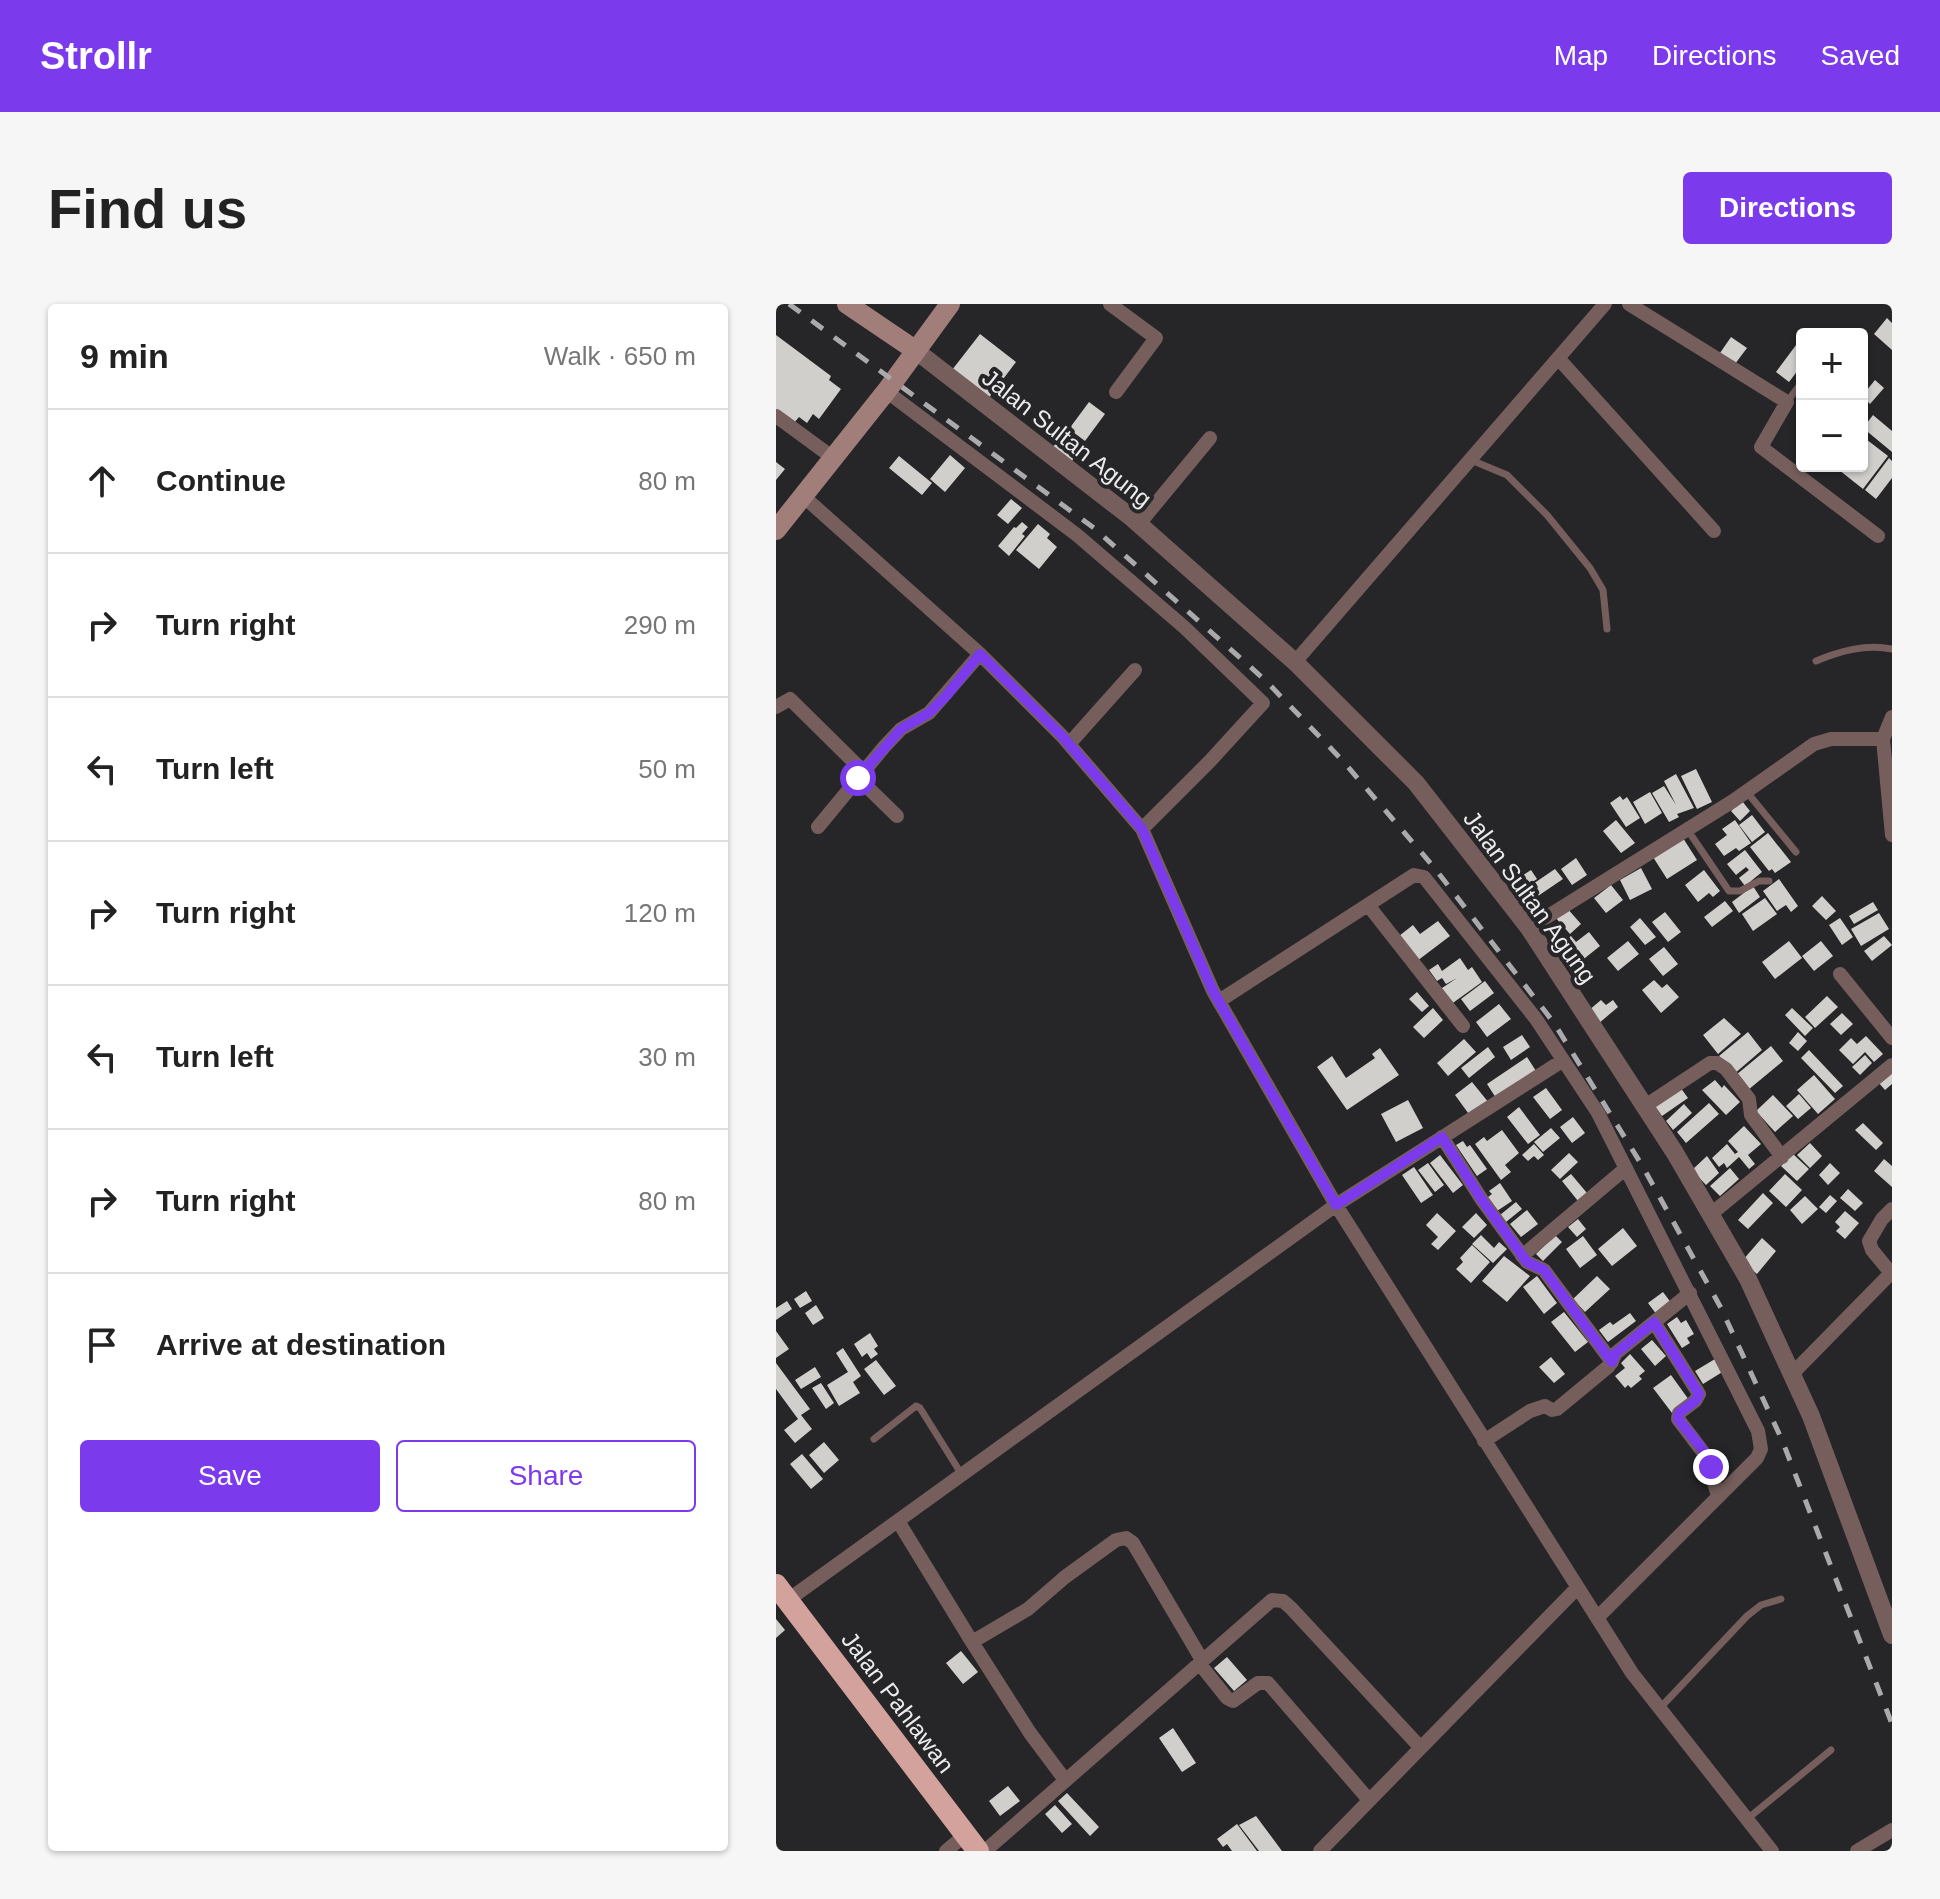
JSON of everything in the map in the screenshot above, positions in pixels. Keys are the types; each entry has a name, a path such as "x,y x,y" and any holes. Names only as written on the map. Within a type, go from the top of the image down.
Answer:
{"highway":[{"name":"Jalan Pahlawan","path":"779,1589 971,1843"}],"main road":[{"path":"847,304 915,350"},
{"path":"776,530 950,304"}],"street":[{"path":"1110,304 1156,338 1116,392"},
{"path":"1295,662 1605,304"},
{"path":"1629,304 1787,402 1761,447 1878,536"},
{"name":"Jalan Sultan Agung","path":"915,350 1139,524 1295,662 1416,783 1529,928 1645,1106 1748,1279 1793,1373 1892,1635"},
{"path":"1558,358 1714,531"},
{"path":"886,391 1077,535 1184,627 1263,703 1142,829"},
{"path":"776,416 832,457"},
{"path":"1139,524 1210,438"},
{"path":"803,496 980,654 1069,744 1142,829 1216,996 1336,1205 1577,1588 1658,1709 1772,1851"},
{"path":"818,827 901,729 929,713 980,654"},
{"path":"1069,744 1135,670"},
{"path":"776,707 790,699 897,816"},
{"path":"1892,717 1883,739 1892,835"},
{"path":"1529,928 1746,791 1814,744 1831,739 1883,739"},
{"path":"1216,996 1414,875 1424,877 1536,1019 1598,1113 1758,1431 1761,1449 1757,1458 1597,1618"},
{"path":"1368,905 1463,1026"},
{"path":"1840,974 1892,1038"},
{"path":"779,1589 898,1521 1336,1205 1562,1061"},
{"path":"1645,1106 1710,1063 1717,1063 1726,1069 1749,1099 1751,1115 1782,1157"},
{"path":"1711,1214 1892,1065"},
{"path":"1442,1137 1522,1256 1544,1270 1612,1362"},
{"path":"1522,1256 1626,1168"},
{"path":"1793,1373 1891,1272 1872,1250 1869,1241 1892,1209"},
{"path":"1484,1441 1530,1411 1545,1406 1557,1409 1612,1362 1616,1353 1690,1293"},
{"path":"1654,1322 1699,1394 1679,1413 1678,1419 1706,1456 1718,1496"},
{"path":"898,1521 1030,1733 1065,1780"},
{"path":"972,1642 1028,1609 1116,1540 1126,1538 1133,1543 1200,1662 1227,1698 1233,1701 1258,1683 1268,1683 1369,1800"},
{"path":"1320,1851 1577,1588"},
{"path":"985,1851 1272,1600 1283,1601 1420,1747"},
{"path":"1857,1851 1892,1830"},
{"path":"946,1851 971,1843"}],"lane":[{"path":"1787,402 1796,390"},
{"path":"1469,459 1507,475 1547,515 1590,568 1603,590 1607,629"},
{"path":"1816,661 1841,651 1892,649"},
{"path":"1746,791 1796,852"},
{"path":"1687,829 1729,891 1740,891 1759,881 1769,881"},
{"path":"874,1439 916,1406 962,1475"},
{"path":"1658,1709 1747,1616 1761,1605 1781,1599"},
{"path":"1746,1820 1831,1750"}],"building":[{"path":"1887,318 1892,323 1892,350 1874,334"},
{"path":"980,334 1016,362 988,399 952,370"},
{"path":"776,335 831,376 829,380 841,389 819,419 813,414 807,423 799,417 793,424 776,412"},
{"path":"1731,337 1747,348 1735,364 1720,353"},
{"path":"1796,345 1796,373 1789,382 1776,372"},
{"path":"1875,380 1884,388 1870,404 1868,389"},
{"path":"1089,402 1105,414 1085,441 1069,429"},
{"path":"1873,415 1892,431 1892,452 1868,432 1868,422"},
{"path":"1067,429 1085,444 1068,466 1049,452"},
{"path":"1868,441 1888,456 1863,489 1842,472 1868,472"},
{"path":"950,455 965,468 945,492 930,479"},
{"path":"899,456 932,483 922,495 889,468"},
{"path":"1889,458 1892,461 1892,478 1876,499 1865,490"},
{"path":"776,462 785,469 776,480"},
{"path":"1011,499 1022,508 1008,524 997,515"},
{"path":"1022,522 1028,527 1022,534 1025,536 1009,556 998,546"},
{"path":"1038,524 1050,534 1047,538 1057,547 1039,569 1016,550"},
{"path":"1696,769 1712,802 1697,809 1681,776"},
{"path":"1676,774 1694,808 1677,814 1679,817 1669,822 1652,793 1664,786 1676,805 1664,781"},
{"path":"1650,792 1662,813 1645,824 1633,802"},
{"path":"1620,796 1623,800 1627,797 1640,818 1626,827 1610,803"},
{"path":"1742,801 1750,811 1740,821 1731,811"},
{"path":"1752,815 1765,832 1752,842 1739,825"},
{"path":"1616,820 1635,843 1621,853 1603,831"},
{"path":"1735,820 1751,843 1724,856 1715,844 1727,835 1722,829"},
{"path":"1768,833 1791,862 1775,873 1772,869 1769,871 1750,847"},
{"path":"1683,838 1697,860 1667,879 1653,857"},
{"path":"1745,850 1762,872 1745,886 1739,878 1749,870 1746,867 1736,875 1727,864"},
{"path":"1576,858 1587,875 1572,885 1561,869"},
{"path":"1641,868 1652,889 1630,900 1620,880"},
{"path":"1555,869 1563,879 1538,896 1548,911 1537,918 1518,894"},
{"path":"1531,870 1537,879 1517,892 1511,883"},
{"path":"1704,870 1720,891 1713,897 1709,893 1698,902 1685,885"},
{"path":"1779,879 1798,906 1791,912 1786,905 1777,911 1763,891"},
{"path":"1611,885 1623,900 1606,913 1594,898"},
{"path":"1753,886 1760,897 1739,913 1732,902"},
{"path":"1822,896 1836,911 1826,920 1812,906"},
{"path":"1765,898 1777,914 1753,931 1742,914"},
{"path":"1725,901 1733,911 1712,927 1704,917"},
{"path":"1873,902 1878,910 1854,924 1849,916"},
{"path":"1566,907 1581,924 1570,934 1555,917"},
{"path":"1665,912 1681,932 1668,942 1652,922"},
{"path":"1879,913 1889,929 1861,946 1851,929"},
{"path":"1640,918 1656,937 1645,945 1630,927"},
{"path":"1840,918 1853,937 1842,945 1829,925"},
{"path":"1438,921 1450,936 1417,961 1399,936 1413,925 1420,934"},
{"path":"1589,932 1600,946 1575,966 1558,946 1571,936 1576,942"},
{"path":"1884,936 1892,945 1872,961 1864,951"},
{"path":"1628,941 1639,954 1618,971 1607,958"},
{"path":"1789,941 1802,958 1775,979 1762,962"},
{"path":"1821,941 1833,956 1814,971 1802,956"},
{"path":"1664,947 1678,964 1663,976 1649,959"},
{"path":"1460,958 1468,970 1472,967 1482,982 1450,1005 1439,990 1457,978 1446,984 1442,978 1437,981 1429,970 1438,964 1442,971"},
{"path":"1654,980 1662,988 1667,984 1679,997 1661,1013 1642,990"},
{"path":"1485,981 1494,993 1470,1011 1461,999"},
{"path":"1417,992 1429,1006 1422,1012 1409,999"},
{"path":"1827,996 1838,1007 1815,1028 1805,1017"},
{"path":"1601,1000 1606,1005 1613,1000 1618,1007 1598,1024 1588,1011"},
{"path":"1499,1004 1511,1019 1487,1037 1476,1022"},
{"path":"1433,1008 1443,1020 1424,1038 1413,1027"},
{"path":"1792,1008 1813,1028 1805,1036 1785,1015"},
{"path":"1842,1013 1853,1024 1841,1035 1830,1024"},
{"path":"1724,1018 1741,1034 1718,1054 1703,1035"},
{"path":"1748,1032 1762,1050 1734,1074 1719,1056"},
{"path":"1798,1032 1807,1041 1798,1051 1789,1043"},
{"path":"1522,1035 1530,1047 1511,1060 1503,1047"},
{"path":"1866,1036 1883,1054 1874,1062 1865,1052 1853,1064 1839,1050 1851,1038 1857,1044"},
{"path":"1464,1039 1476,1052 1448,1076 1437,1063"},
{"path":"1771,1046 1783,1061 1748,1090 1736,1075"},
{"path":"1488,1047 1495,1057 1469,1078 1461,1068"},
{"path":"1380,1048 1399,1075 1347,1110 1317,1067 1332,1056 1346,1078 1375,1058 1372,1054"},
{"path":"1809,1050 1843,1086 1835,1093 1801,1058"},
{"path":"1865,1055 1872,1063 1860,1075 1852,1067"},
{"path":"1527,1057 1536,1071 1496,1098 1487,1084"},
{"path":"1892,1072 1892,1084 1885,1090 1878,1082"},
{"path":"1814,1075 1835,1099 1818,1114 1797,1090"},
{"path":"1715,1080 1740,1102 1726,1115 1702,1090"},
{"path":"1472,1082 1489,1103 1471,1117 1455,1095"},
{"path":"1680,1087 1688,1098 1662,1116 1654,1105"},
{"path":"1546,1088 1562,1110 1550,1119 1533,1097"},
{"path":"1799,1094 1811,1108 1798,1119 1786,1106"},
{"path":"1773,1095 1793,1116 1775,1132 1756,1111"},
{"path":"1408,1100 1423,1128 1396,1142 1381,1114"},
{"path":"1709,1103 1719,1114 1686,1143 1677,1132"},
{"path":"1684,1104 1692,1113 1673,1130 1666,1121"},
{"path":"1519,1107 1540,1135 1528,1144 1507,1117"},
{"path":"1573,1117 1585,1133 1572,1143 1560,1127"},
{"path":"1863,1123 1883,1143 1876,1150 1855,1130"},
{"path":"1744,1126 1761,1144 1748,1155 1755,1164 1749,1169 1739,1157 1727,1168 1724,1163 1719,1167 1712,1158 1727,1144 1735,1154 1738,1152 1728,1141"},
{"path":"1551,1128 1560,1138 1543,1152 1534,1142"},
{"path":"1502,1130 1519,1153 1505,1165 1511,1172 1501,1180 1475,1144 1484,1137 1487,1141"},
{"path":"1463,1141 1467,1147 1470,1145 1487,1169 1477,1176 1456,1145"},
{"path":"1810,1143 1822,1156 1810,1168 1797,1155"},
{"path":"1534,1144 1544,1155 1538,1160 1534,1156 1528,1161 1522,1155"},
{"path":"1569,1153 1578,1162 1560,1179 1551,1170"},
{"path":"1793,1154 1809,1169 1797,1181 1781,1166"},
{"path":"1440,1155 1463,1185 1453,1193 1430,1163"},
{"path":"1707,1156 1719,1173 1706,1185 1692,1170"},
{"path":"1884,1159 1892,1166 1892,1187 1874,1171"},
{"path":"1428,1163 1444,1185 1435,1192 1418,1170"},
{"path":"1830,1163 1840,1173 1828,1185 1819,1175"},
{"path":"1414,1167 1433,1195 1421,1203 1402,1175"},
{"path":"1730,1168 1739,1179 1720,1196 1710,1186"},
{"path":"1571,1174 1587,1193 1578,1201 1562,1181"},
{"path":"1785,1174 1802,1190 1786,1207 1769,1191"},
{"path":"1500,1183 1512,1201 1494,1213 1484,1200 1492,1194 1489,1191"},
{"path":"1848,1189 1863,1203 1855,1211 1840,1198"},
{"path":"1763,1193 1773,1203 1748,1229 1738,1220"},
{"path":"1830,1195 1837,1201 1826,1213 1819,1207"},
{"path":"1805,1196 1818,1209 1802,1224 1790,1210"},
{"path":"1516,1202 1522,1209 1506,1222 1500,1215"},
{"path":"1527,1210 1538,1224 1521,1237 1510,1224"},
{"path":"1845,1211 1859,1223 1845,1239 1836,1231 1840,1227 1835,1222"},
{"path":"1437,1213 1456,1231 1438,1250 1431,1244 1438,1237 1426,1225"},
{"path":"1476,1213 1487,1225 1474,1238 1462,1227"},
{"path":"1578,1219 1586,1229 1577,1237 1568,1227"},
{"path":"1623,1228 1637,1246 1612,1266 1598,1249"},
{"path":"1481,1235 1494,1248 1499,1242 1507,1249 1493,1263 1472,1244"},
{"path":"1555,1235 1562,1242 1543,1261 1536,1254"},
{"path":"1583,1236 1597,1255 1580,1268 1566,1249"},
{"path":"1762,1238 1776,1251 1757,1274 1742,1261"},
{"path":"1472,1245 1490,1262 1471,1283 1456,1269 1463,1262 1460,1258"},
{"path":"1504,1256 1530,1276 1507,1302 1482,1281"},
{"path":"1537,1276 1557,1303 1544,1314 1523,1287"},
{"path":"1597,1276 1610,1289 1585,1312 1573,1299"},
{"path":"806,1291 812,1301 800,1308 794,1299"},
{"path":"1663,1292 1672,1304 1657,1315 1648,1303"},
{"path":"787,1301 792,1309 776,1320 776,1308"},
{"path":"816,1305 824,1318 813,1325 805,1313"},
{"path":"1564,1312 1588,1342 1575,1352 1551,1322"},
{"path":"1630,1313 1636,1321 1608,1342 1599,1330"},
{"path":"1677,1317 1681,1323 1686,1320 1694,1334 1687,1338 1690,1343 1682,1348 1667,1324"},
{"path":"776,1331 789,1349 776,1358"},
{"path":"870,1333 878,1346 874,1349 878,1354 871,1359 867,1353 862,1357 854,1344"},
{"path":"1652,1340 1666,1356 1655,1366 1641,1349"},
{"path":"843,1348 861,1376 853,1382 860,1393 839,1406 827,1385 848,1372 836,1353"},
{"path":"1630,1354 1645,1371 1639,1376 1642,1379 1631,1388 1628,1385 1625,1388 1615,1376 1625,1368 1621,1363"},
{"path":"1551,1357 1565,1374 1554,1383 1539,1367"},
{"path":"1715,1359 1724,1371 1703,1384 1695,1371"},
{"path":"876,1360 896,1386 884,1395 864,1369"},
{"path":"776,1363 810,1409 801,1415 812,1429 795,1443 784,1430 798,1419 776,1389"},
{"path":"815,1367 821,1377 801,1389 795,1380"},
{"path":"1671,1375 1689,1400 1672,1413 1653,1388"},
{"path":"821,1383 834,1403 826,1409 812,1388"},
{"path":"824,1442 839,1460 824,1473 809,1455"},
{"path":"802,1454 823,1479 811,1489 790,1464"},
{"path":"776,1619 785,1630 776,1638"},
{"path":"961,1651 978,1672 963,1684 946,1663"},
{"path":"1227,1657 1247,1680 1234,1691 1214,1668"},
{"path":"1173,1728 1196,1763 1182,1772 1159,1738"},
{"path":"1008,1786 1020,1801 1000,1816 989,1801"},
{"path":"1067,1793 1099,1827 1090,1836 1058,1801"},
{"path":"1055,1805 1072,1824 1062,1833 1045,1814"},
{"path":"1256,1816 1282,1851 1259,1851 1239,1825"},
{"path":"1237,1824 1257,1851 1232,1851 1227,1844 1223,1847 1217,1839"}],"railway":[{"path":"789,304 1094,528 1265,680 1342,760 1433,866 1554,1023 1643,1167 1721,1308 1782,1440 1892,1724"}],"route":[{"path":"858,778 901,729 929,713 946,696 980,654 1062,736 1142,829 1213,991 1336,1205 1442,1137 1522,1256 1544,1270 1612,1362 1616,1353 1654,1322 1699,1394 1679,1413 1678,1419 1703,1450 1711,1467"}]}
